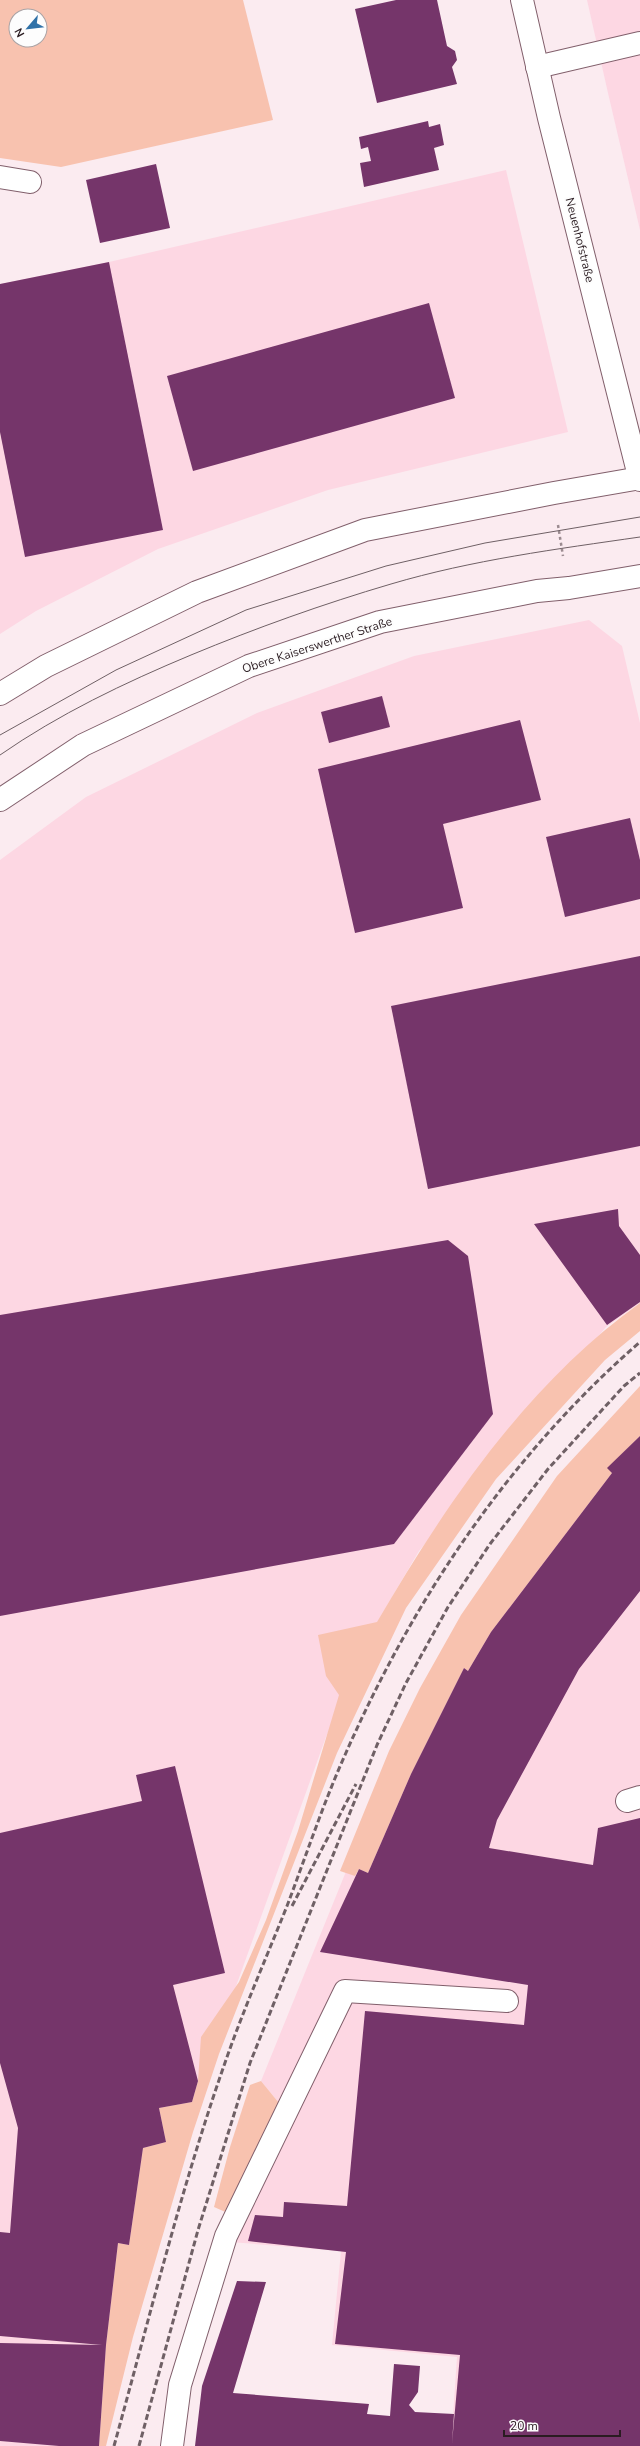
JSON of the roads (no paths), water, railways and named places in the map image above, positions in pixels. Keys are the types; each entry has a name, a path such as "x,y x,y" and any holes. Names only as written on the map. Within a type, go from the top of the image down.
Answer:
{"street":[{"name":"Neuenhofstraße","path":"522,0 537,67 640,479"},
{"path":"537,67 640,43"},
{"path":"0,177 30,182"},
{"path":"0,694 46,666 197,592 365,530 554,493 640,479"},
{"name":"Obere Kaiserswerther Straße","path":"0,800 83,745 249,666 380,622 537,590 569,588 640,576"},
{"path":"172,2446 180,2386 226,2236 346,1990 506,2001"}],"tram line":[{"path":"0,735 116,670 246,610 386,566 485,543 640,517"},
{"path":"0,755 45,726 117,688 215,645 315,608 391,584 452,568 515,556 640,537"}],"railway":[{"path":"114,2446 195,2153 227,2057 287,1906 329,1792 372,1697 402,1640 434,1585 470,1532 508,1481 549,1432 593,1386 640,1342"},
{"path":"139,2446 198,2230 250,2063 377,1745 406,1683 448,1607 490,1544 548,1469 624,1386 640,1373"},
{"path":"292,1906 356,1784"}]}
